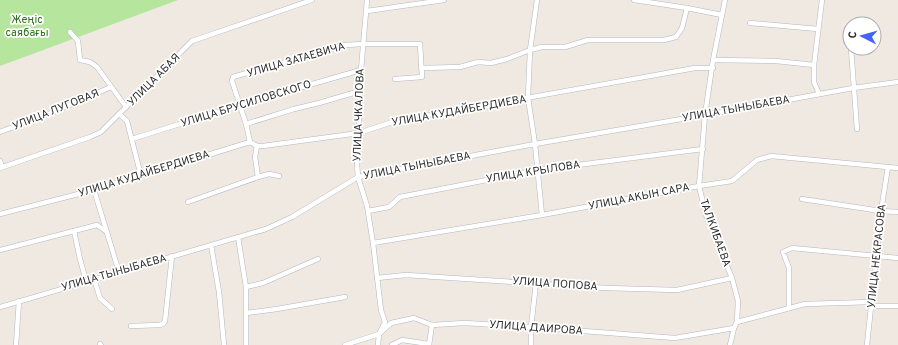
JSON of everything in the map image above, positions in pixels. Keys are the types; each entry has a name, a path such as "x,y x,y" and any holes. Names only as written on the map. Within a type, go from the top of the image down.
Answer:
{"street":[{"name":"УЛИЦА АБАЯ","path":"1,167 101,132 192,41 312,0"},
{"name":"УЛИЦА ЧКАЛОВА","path":"367,0 361,70 357,165 358,177 368,211 381,310 385,322 379,334 378,345"},
{"path":"367,12 444,0"},
{"path":"537,0 530,50 528,98 535,144 542,215"},
{"path":"634,0 687,8 722,16"},
{"name":"ТАЛКИБАЕВА","path":"725,0 713,60 699,186 706,215 732,278 738,301 737,322 730,345"},
{"path":"819,94 814,82 814,65 822,0"},
{"path":"422,68 460,67 478,62 491,63 542,47 565,47 588,40 664,40 676,37 682,28 687,8"},
{"path":"750,23 818,29"},
{"path":"70,32 78,41 80,60 90,62 97,67 126,107"},
{"path":"364,44 420,44 422,77 395,79"},
{"name":"УЛИЦА ЗАТАЕВИЧА","path":"240,105 232,81 233,77 345,45 364,44"},
{"path":"852,56 856,129"},
{"path":"713,60 776,61 814,65"},
{"name":"УЛИЦА КУДАЙБЕРДИЕВА","path":"257,146 359,134 392,122 695,68 713,68"},
{"name":"УЛИЦА БРУСИЛОВСКОГО","path":"132,139 240,105 361,70"},
{"name":"УЛИЦА ТЫНЫБАЕВА","path":"0,307 266,229 292,217 358,177 853,88 898,82"},
{"name":"УЛИЦА ЛУГОВАЯ","path":"0,132 56,111 111,87"},
{"path":"246,124 360,91"},
{"path":"240,105 250,142 257,146 255,157 258,176"},
{"path":"119,114 127,121 141,176"},
{"name":"УЛИЦА КУДАЙБЕРДИЕВА","path":"0,214 94,190 250,142"},
{"name":"УЛИЦА КРЫЛОВА","path":"368,211 389,207 400,197 538,170 702,149"},
{"name":"УЛИЦА АКЫН САРА","path":"373,243 732,181 757,160 771,156 898,168"},
{"path":"0,161 1,167"},
{"name":"УЛИЦА НЕКРАСОВА","path":"867,345 875,257 888,168"},
{"path":"188,202 258,176 269,174 279,176"},
{"path":"94,190 119,272"},
{"path":"802,199 881,211 898,212"},
{"path":"0,250 98,224 107,232"},
{"path":"74,231 86,282"},
{"path":"238,237 246,288 246,345"},
{"path":"210,245 219,292 224,345"},
{"path":"789,308 789,268 783,252 792,248 898,258"},
{"path":"131,326 160,325 165,321 172,256"},
{"path":"246,288 264,283 318,259"},
{"name":"УЛИЦА ПОПОВА","path":"377,278 406,275 606,288 677,290 732,278"},
{"path":"94,279 100,298 112,309"},
{"path":"531,345 531,327 536,283"},
{"path":"246,313 345,297"},
{"path":"16,345 19,301"},
{"path":"737,322 805,304 823,302 898,306"},
{"name":"УЛИЦА ДАИРОВА","path":"345,345 379,334 391,323 414,318 432,325 465,323 676,338 734,328"},
{"path":"392,345 402,340 429,345 432,325"}],"green space":[{"name":"Жеңіс саябағы","path":"0,0 178,0 0,66"}]}
